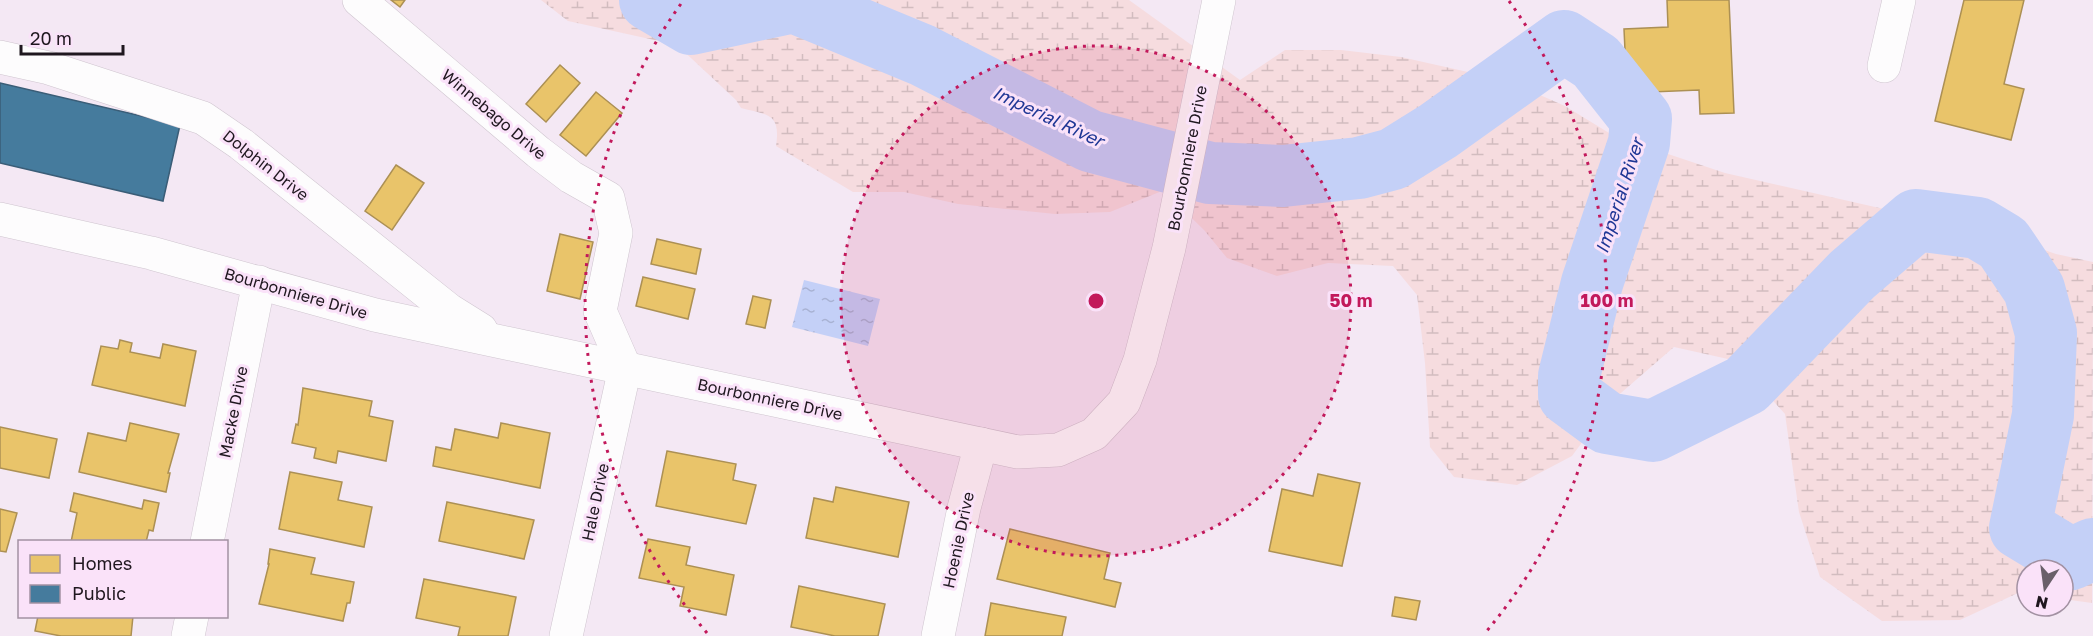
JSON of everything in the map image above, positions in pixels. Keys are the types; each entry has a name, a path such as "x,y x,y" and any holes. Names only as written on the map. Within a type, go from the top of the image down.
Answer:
{"street":[{"name":"Winnebago Drive","path":"359,0 538,152 571,177 609,198 616,233 600,311 625,368"},
{"name":"Bourbonniere Drive","path":"0,219 151,253 375,315 1018,452 1058,450 1094,434 1125,402 1169,248 1219,0"},
{"path":"1884,66 1899,0"},
{"name":"Dolphin Drive","path":"0,57 49,68 203,118 241,144 449,310 497,340"},
{"name":"Macke Drive","path":"207,540 259,282"},
{"name":"Hale Drive","path":"566,636 625,368"},
{"name":"Hoenie Drive","path":"938,636 964,508 981,444"},
{"path":"188,636 192,618"}],"green space":[{"path":"541,0 1129,0 1240,80 1285,50 1341,50 1401,57 1508,81 1565,106 1614,136 1725,173 2003,236 2056,254 2093,262 2092,603 2075,601 2075,558 2015,558 2015,594 1960,620 1882,621 1820,577 1799,512 1785,414 1737,361 1674,347 1614,399 1572,456 1517,485 1454,477 1430,447 1425,363 1417,295 1393,266 1328,263 1277,276 1227,258 1204,230 1162,191 1110,212 1055,214 958,204 904,192 853,192 776,146 776,127 771,117 741,108 736,100 677,45 568,21"}],"water":[{"path":"804,280 880,299 868,346 792,327"}],"building: Homes":[{"path":"391,0 405,0 400,7"},
{"path":"1667,0 1729,0 1734,113 1700,114 1699,90 1627,93 1624,29 1668,27"},
{"path":"1964,0 2024,0 2004,84 2024,89 2011,140 1935,121"},
{"path":"560,65 580,83 546,122 526,104"},
{"path":"596,92 622,113 586,156 560,135"},
{"path":"396,165 424,183 392,230 365,211"},
{"path":"560,234 593,242 580,299 547,291"},
{"path":"657,239 701,249 696,274 651,264"},
{"path":"643,277 695,289 688,319 636,306"},
{"path":"753,296 771,300 765,328 746,324"},
{"path":"120,340 132,343 130,352 160,358 163,344 196,351 185,406 92,385 101,346 118,349"},
{"path":"303,388 372,401 369,416 393,421 386,461 338,451 336,463 314,458 316,448 292,443 296,424 298,425"},
{"path":"130,423 179,434 168,473 170,473 166,492 79,472 88,433 126,441"},
{"path":"501,423 550,433 540,488 433,466 436,447 451,450 455,429 498,438"},
{"path":"0,427 57,439 49,478 0,468"},
{"path":"667,451 736,464 733,480 756,485 746,524 656,506"},
{"path":"290,472 342,482 338,500 372,507 364,547 279,529"},
{"path":"1318,474 1360,483 1342,566 1269,551 1282,489 1313,496"},
{"path":"836,487 909,502 898,557 806,538 814,498 833,502"},
{"path":"74,493 142,509 144,500 159,503 153,531 149,530 146,540 71,540 77,513 70,511"},
{"path":"447,502 534,520 524,559 439,541"},
{"path":"0,509 17,513 6,552 0,551"},
{"path":"1010,529 1110,553 1104,579 1121,583 1115,607 997,579"},
{"path":"648,539 690,547 686,565 734,575 726,615 680,606 684,587 639,578"},
{"path":"270,549 315,558 311,574 354,582 350,603 347,603 343,621 259,604 269,564"},
{"path":"424,579 516,597 508,636 458,636 460,627 416,618"},
{"path":"799,586 885,604 878,636 835,636 791,627"},
{"path":"1395,597 1420,601 1416,620 1392,616"},
{"path":"991,603 1066,617 1062,636 985,636"},
{"path":"38,618 133,618 131,636 61,636 35,631"}],"building: Public":[{"path":"0,83 180,125 163,201 0,163"}],"waterway":[{"name":"Imperial River","path":"650,0 691,24 794,2 922,55 1090,141 1210,173 1283,176 1359,168 1393,159 1438,131 1564,41 1596,62 1641,119 1639,143 1592,283 1569,376 1569,395 1607,423 1653,431 1746,385 1852,275 1916,220 1978,228 2003,243 2034,289 2046,333 2043,415 2020,528 2071,559 2093,549"}]}
